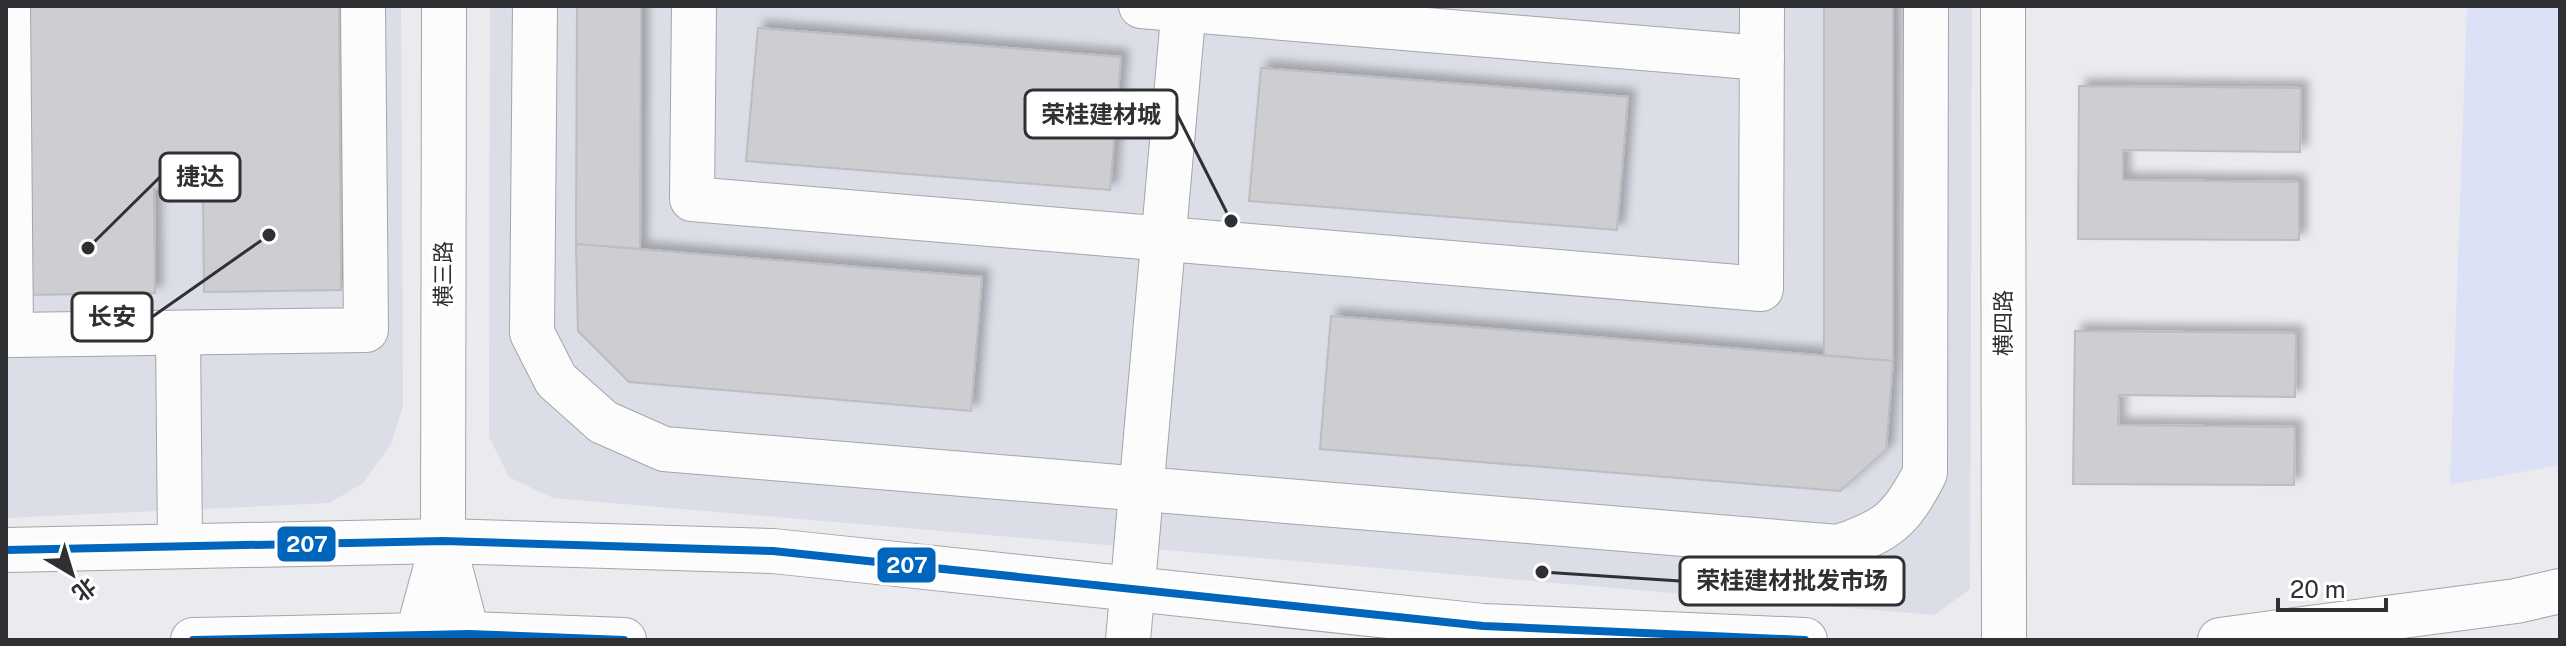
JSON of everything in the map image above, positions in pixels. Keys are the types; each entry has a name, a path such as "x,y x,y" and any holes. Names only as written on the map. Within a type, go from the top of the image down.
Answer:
{"main road":[{"path":"8,6 11,335 366,330 363,6"},
{"name":"横三路","path":"444,6 443,541 469,637"},
{"path":"535,6 532,333 556,380 603,422 664,449 1838,547 1878,534 1906,510 1925,473 1926,6"},
{"path":"694,6 692,199 1761,289 1762,6"},
{"path":"1141,6 1762,58"},
{"name":"横四路","path":"2003,6 2004,640"},
{"path":"1128,640 1184,8"},
{"path":"178,333 180,545"},
{"path":"6,550 443,541 773,551 1483,626 1805,640"},
{"name":"横三路","path":"416,637 443,541"},
{"path":"2220,640 2516,601 2560,591"},
{"path":"193,640 469,637 624,640"}],"shaded area":[{"path":"6,6 401,6 403,406 391,444 363,483 329,503 6,518"},
{"path":"490,6 1972,6 1970,589 1934,615 553,498 509,477 489,437"},
{"path":"2467,6 2560,6 2560,465 2450,485"}],"building":[{"path":"20,6 339,6 341,290 204,292 203,188 154,189 155,293 23,295"},
{"path":"577,6 641,6 640,249 576,244"},
{"path":"1824,6 1893,6 1893,361 1824,355"},
{"path":"758,28 1121,57 1110,190 746,161"},
{"path":"1261,68 1628,97 1617,230 1249,201"},
{"path":"2079,86 2301,88 2300,152 2123,150 2123,180 2299,182 2299,240 2078,239"},
{"path":"576,244 982,277 971,411 629,382 578,331"},
{"path":"1331,316 1893,361 1886,450 1840,491 1320,449"},
{"path":"2075,331 2296,333 2295,397 2119,395 2118,425 2295,427 2294,485 2073,484"}],"transit line":[{"name":"207","path":"6,550 443,541 773,551 1483,626 1805,640"},
{"name":"207","path":"193,640 469,634 624,640"}],"place":[{"name":"荣桂建材城","path":"1231,221"},
{"name":"长安","path":"269,235"},
{"name":"捷达","path":"88,248"},
{"name":"荣桂建材批发市场","path":"1542,572"}]}
